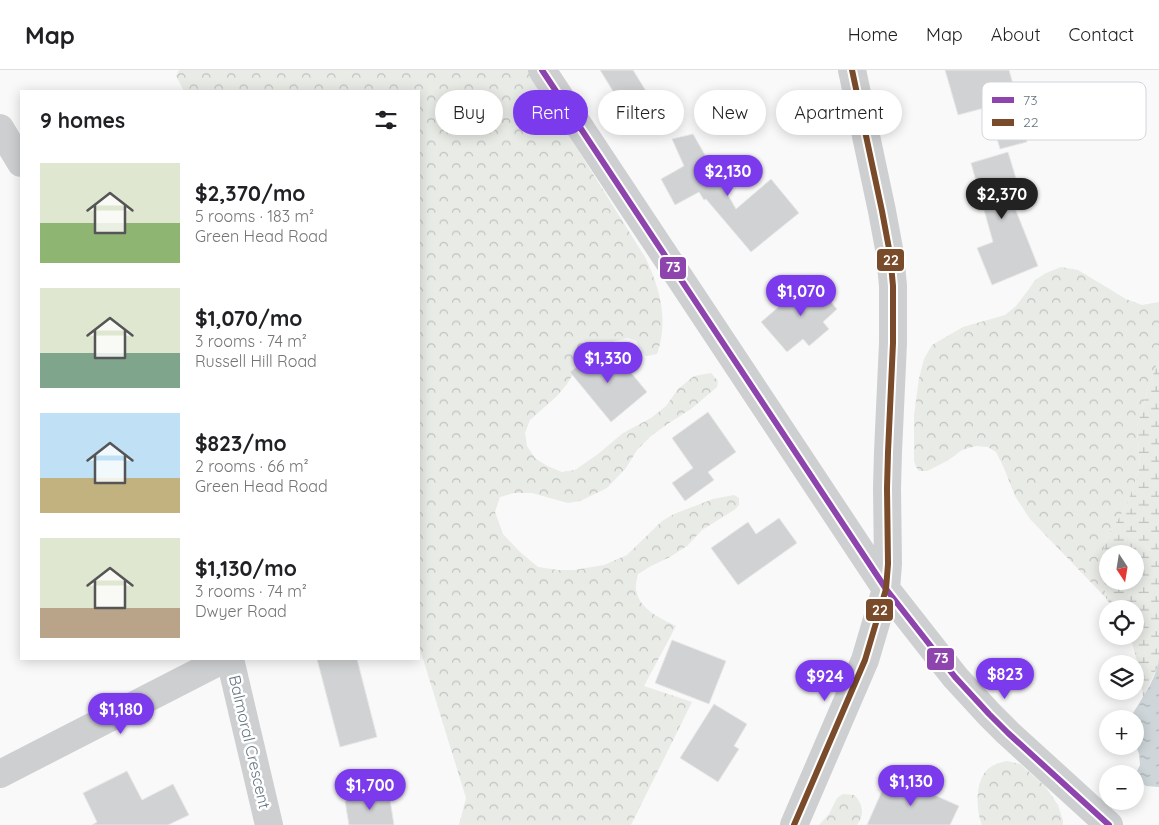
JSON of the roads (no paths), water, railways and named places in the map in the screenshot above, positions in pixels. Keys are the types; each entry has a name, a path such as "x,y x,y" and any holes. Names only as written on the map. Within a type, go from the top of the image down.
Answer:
{"street":[{"path":"542,70 886,589 955,677 983,708 1109,825"},
{"path":"794,825 865,660 886,589 889,545 887,488 893,343 893,286 890,254 882,211 852,70"},
{"path":"0,128 20,162"},
{"path":"0,774 222,660"},
{"name":"Balmoral Crescent","path":"230,660 269,825"}],"water":[{"path":"1159,659 1159,787 1144,784 1144,765 1140,765 1139,755 1144,755 1144,710 1135,710 1141,700 1144,700 1144,695 1155,675"}]}
